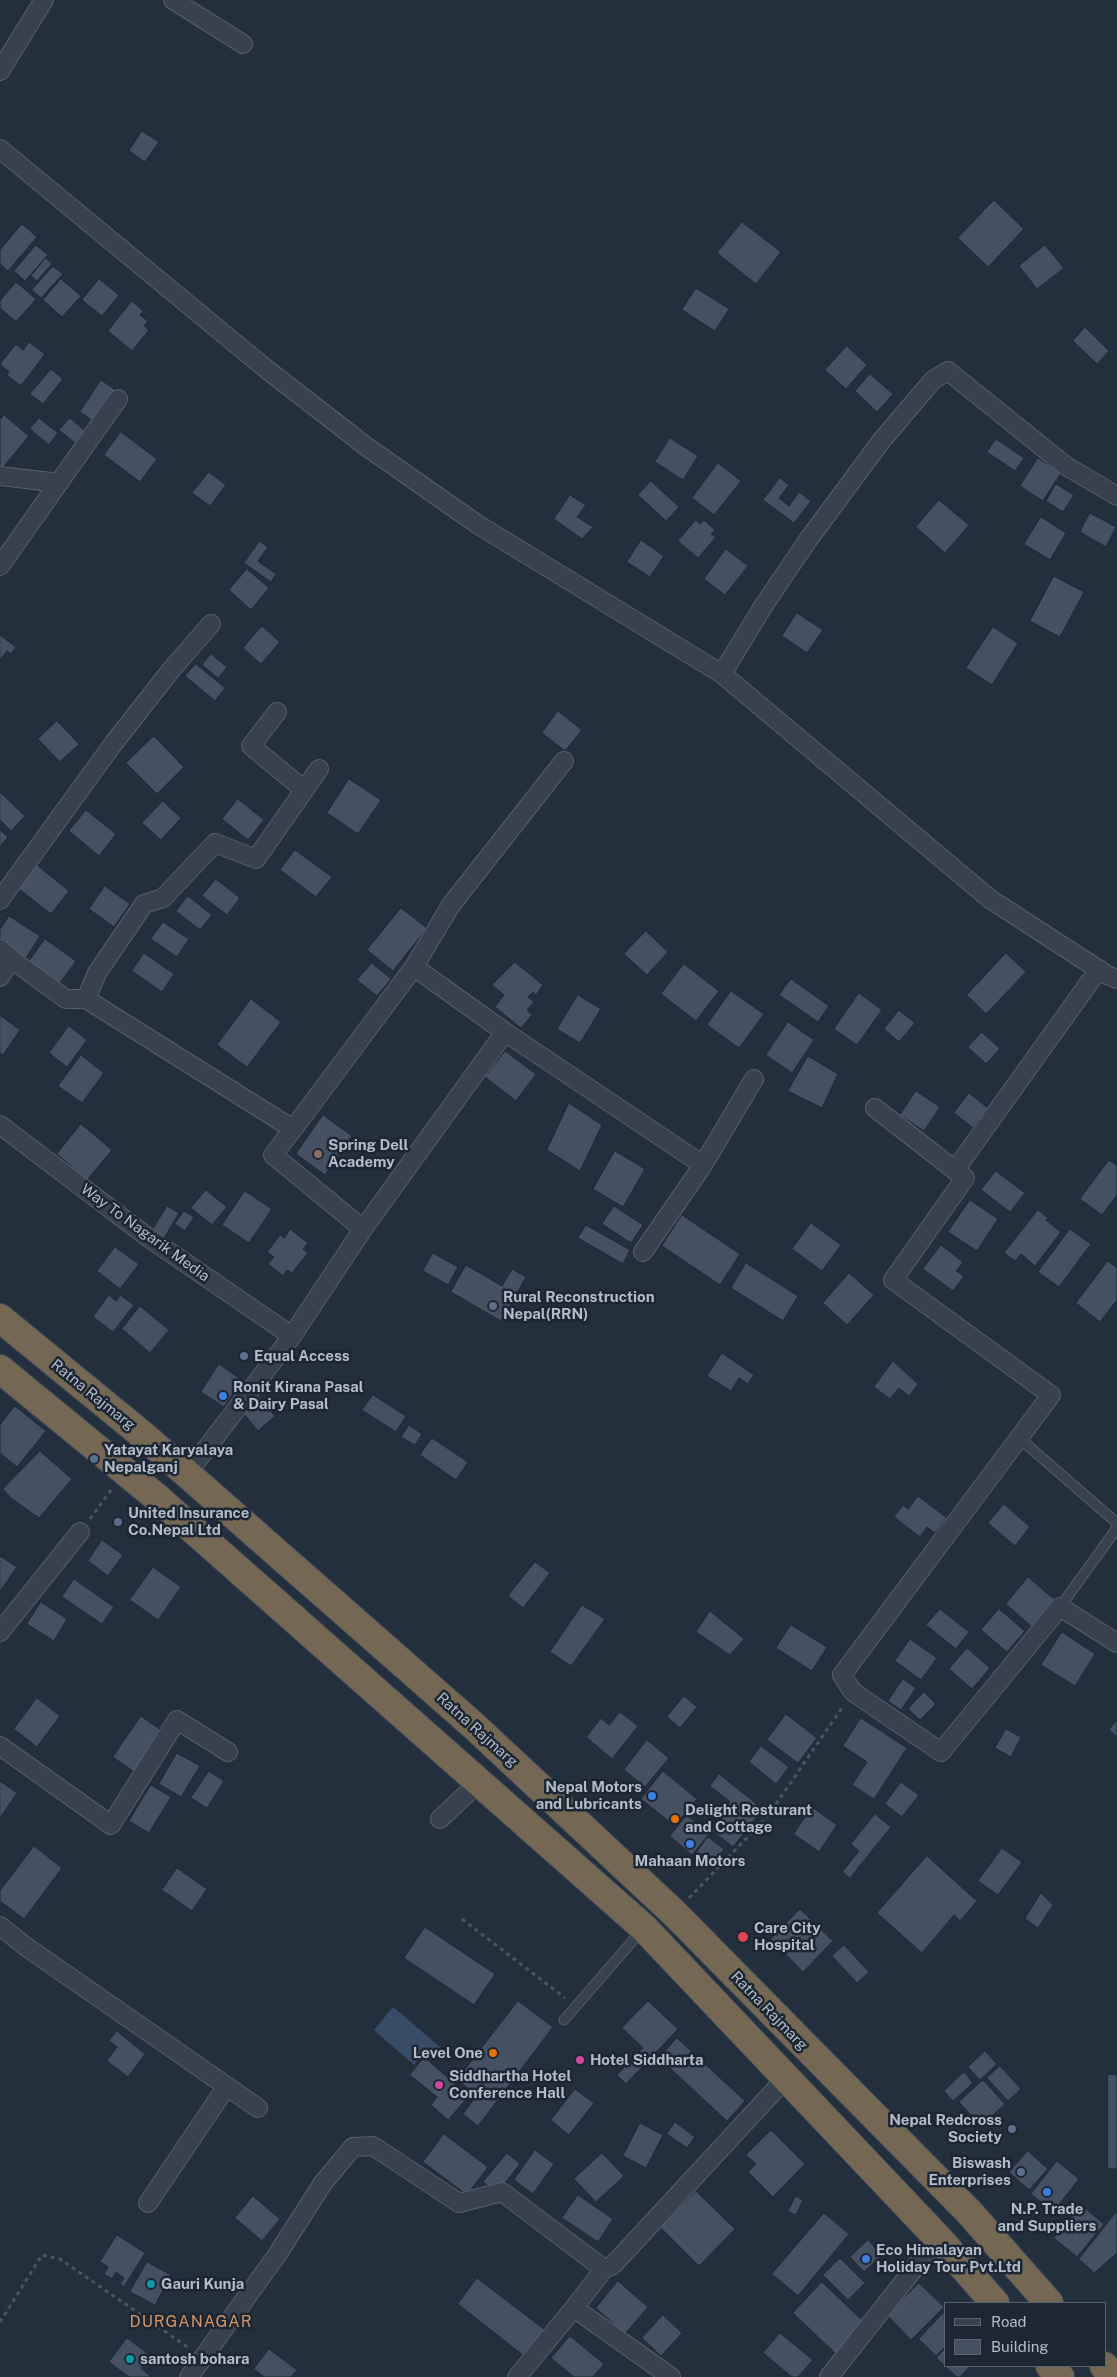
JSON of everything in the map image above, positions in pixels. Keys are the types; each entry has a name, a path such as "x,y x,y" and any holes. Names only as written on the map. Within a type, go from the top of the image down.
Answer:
{"highway":[{"name":"Ratna Rajmarg","path":"0,1318 145,1437 474,1726 674,1913 809,2052 969,2212 1048,2302"},
{"path":"0,1369 125,1471 644,1928 938,2238 994,2302"},
{"path":"1051,2367 1060,2377"},
{"path":"1105,2367 1114,2377"}],"street":[{"path":"0,71 44,0"},
{"path":"173,0 243,44"},
{"path":"0,149 265,368 367,447 478,524 722,674 990,899 1117,979"},
{"path":"722,674 764,605 808,540 882,440 933,380 948,371 1066,466 1117,496"},
{"path":"0,566 118,399"},
{"path":"0,476 59,483"},
{"path":"0,900 113,744 171,670 211,624"},
{"path":"277,712 251,746 303,789"},
{"path":"363,1229 273,1155 414,967 451,905 564,761"},
{"path":"86,999 97,972 144,904 163,898 215,843 256,858 303,789 319,769"},
{"path":"0,977 5,954 66,999 86,999 293,1128"},
{"path":"414,967 505,1032 703,1165"},
{"path":"955,1170 1099,969"},
{"path":"187,1474 292,1336 363,1229 505,1032"},
{"path":"643,1252 703,1165 754,1079"},
{"path":"875,1108 965,1178 892,1280 1051,1395 842,1675 854,1692 941,1752 1060,1607 1117,1643"},
{"name":"Way To Nagarik Media","path":"0,1125 149,1238 292,1336"},
{"path":"0,1632 80,1532"},
{"path":"0,1746 110,1824 177,1720 228,1752"},
{"path":"440,1819 478,1783"},
{"path":"0,1926 25,1946 258,2108"},
{"path":"517,2377 604,2269 613,2264 786,2078"},
{"path":"148,2204 227,2086"},
{"path":"189,2377 277,2255 323,2183 353,2147 373,2146 459,2203 502,2192 604,2269"},
{"path":"829,2377 938,2238"},
{"path":"574,2308 671,2377"}],"lane":[{"path":"1019,1438 1117,1523"},
{"path":"1060,1607 1117,1528"},
{"path":"564,2020 644,1928"}],"path":[{"path":"80,1532 125,1471"},
{"path":"674,1913 767,1818 854,1692"},
{"path":"462,1920 576,2006"},
{"path":"0,2322 42,2255 60,2259 202,2357"}],"water":[{"path":"393,2007 440,2047 432,2057 425,2051 414,2065 374,2030"}],"building":[{"path":"142,131 159,142 145,162 129,151"},
{"path":"994,200 1024,229 988,267 958,238"},
{"path":"742,222 781,252 756,284 717,253"},
{"path":"22,224 37,237 8,271 0,264 0,250"},
{"path":"36,245 48,255 25,281 14,271"},
{"path":"1045,245 1064,268 1037,289 1019,266"},
{"path":"46,258 52,264 37,281 31,276"},
{"path":"53,266 63,274 41,298 32,290"},
{"path":"61,279 81,296 62,317 43,300"},
{"path":"99,279 119,295 102,316 82,300"},
{"path":"16,282 36,299 16,322 0,308 0,301"},
{"path":"696,288 729,309 715,331 682,310"},
{"path":"132,301 143,311 140,315 148,321 144,326 149,330 132,351 108,331"},
{"path":"1085,327 1109,351 1097,364 1073,341"},
{"path":"29,342 45,354 21,386 7,375 9,372 0,364 16,344 23,350"},
{"path":"847,346 867,365 846,389 825,370"},
{"path":"51,369 63,379 43,404 30,394"},
{"path":"870,374 893,394 877,412 855,391"},
{"path":"101,380 120,393 99,425 80,412"},
{"path":"4,415 29,436 0,471 0,420"},
{"path":"39,418 58,433 49,445 30,429"},
{"path":"70,418 90,435 81,448 59,430"},
{"path":"121,432 157,459 140,482 104,455"},
{"path":"670,438 698,456 683,480 655,462"},
{"path":"996,439 1024,458 1015,471 987,452"},
{"path":"1038,458 1061,473 1043,501 1020,486"},
{"path":"718,463 741,481 714,515 692,498"},
{"path":"209,472 226,485 210,506 192,493"},
{"path":"780,478 789,485 779,498 789,506 799,492 811,501 794,523 763,500"},
{"path":"651,481 679,507 666,521 638,495"},
{"path":"1056,484 1074,495 1063,512 1046,501"},
{"path":"570,495 586,505 577,517 593,527 582,539 554,519"},
{"path":"939,500 969,525 945,553 916,527"},
{"path":"1090,513 1116,527 1106,547 1080,532"},
{"path":"1041,517 1066,533 1050,560 1024,544"},
{"path":"696,520 700,524 704,520 715,530 711,534 716,537 698,558 678,541"},
{"path":"641,540 664,556 650,577 627,562"},
{"path":"260,541 268,547 258,561 276,574 271,582 244,563"},
{"path":"726,549 748,566 725,595 704,579"},
{"path":"247,569 269,588 251,610 229,590"},
{"path":"1054,576 1084,592 1060,637 1030,621"},
{"path":"797,613 823,630 807,653 782,636"},
{"path":"262,626 280,642 261,664 243,648"},
{"path":"993,627 1018,643 992,685 966,668"},
{"path":"0,635 16,647 11,654 7,651 0,660"},
{"path":"211,654 227,667 218,678 202,665"},
{"path":"196,664 225,688 215,701 185,676"},
{"path":"558,711 582,730 565,751 542,733"},
{"path":"57,721 79,744 60,762 38,739"},
{"path":"154,736 184,767 157,794 126,763"},
{"path":"349,779 381,800 358,834 327,813"},
{"path":"0,792 25,816 11,831 0,820"},
{"path":"238,799 264,820 248,840 222,819"},
{"path":"163,801 181,818 161,840 142,823"},
{"path":"86,810 116,834 99,856 69,831"},
{"path":"0,830 8,837 0,847"},
{"path":"295,850 332,877 316,897 280,870"},
{"path":"37,865 69,891 51,914 18,888"},
{"path":"216,879 240,898 227,915 202,896"},
{"path":"105,886 130,904 114,927 89,909"},
{"path":"188,896 212,915 200,930 176,911"},
{"path":"401,908 427,928 393,971 367,950"},
{"path":"9,916 40,936 26,958 0,942 0,930"},
{"path":"163,922 189,939 177,957 151,939"},
{"path":"646,931 668,952 647,975 624,954"},
{"path":"45,939 76,961 60,983 29,961"},
{"path":"144,953 174,974 162,992 132,971"},
{"path":"1006,953 1026,972 986,1014 967,995"},
{"path":"515,962 543,985 536,995 533,992 528,997 534,1002 527,1010 532,1015 521,1028 495,1007 504,995 492,985"},
{"path":"372,963 391,979 377,996 357,980"},
{"path":"684,964 719,991 696,1021 661,994"},
{"path":"791,979 829,1006 818,1022 779,995"},
{"path":"731,991 764,1014 739,1048 707,1025"},
{"path":"859,993 882,1010 857,1045 834,1029"},
{"path":"578,995 601,1009 580,1043 557,1029"},
{"path":"251,999 281,1022 247,1067 217,1045"},
{"path":"899,1010 915,1023 899,1042 884,1029"},
{"path":"0,1015 20,1030 3,1055 0,1053"},
{"path":"788,1022 814,1040 792,1073 766,1055"},
{"path":"69,1026 87,1040 67,1067 49,1053"},
{"path":"982,1032 1000,1049 986,1064 968,1047"},
{"path":"505,1051 536,1074 516,1101 485,1077"},
{"path":"81,1055 104,1073 82,1103 58,1086"},
{"path":"808,1056 838,1074 822,1108 788,1091"},
{"path":"916,1091 940,1107 924,1131 900,1115"},
{"path":"969,1093 988,1108 973,1128 954,1113"},
{"path":"569,1103 602,1125 580,1171 547,1150"},
{"path":"323,1115 352,1136 325,1175 296,1154"},
{"path":"81,1124 112,1150 87,1180 57,1154"},
{"path":"615,1151 645,1169 623,1207 593,1189"},
{"path":"1109,1160 1117,1166 1117,1195 1102,1215 1080,1199"},
{"path":"996,1171 1025,1193 1010,1212 981,1190"},
{"path":"206,1190 227,1207 212,1225 191,1208"},
{"path":"245,1191 272,1209 249,1243 222,1225"},
{"path":"970,1200 998,1219 977,1251 948,1232"},
{"path":"167,1206 179,1213 164,1238 152,1231"},
{"path":"614,1206 643,1225 631,1243 602,1224"},
{"path":"1038,1210 1048,1218 1046,1220 1061,1232 1035,1266 1021,1254 1015,1261 1004,1253"},
{"path":"184,1211 194,1217 185,1231 175,1224"},
{"path":"682,1215 740,1254 720,1285 662,1246"},
{"path":"811,1223 841,1245 822,1271 792,1249"},
{"path":"586,1225 630,1250 623,1264 578,1238"},
{"path":"290,1229 308,1243 303,1249 308,1253 292,1273 287,1270 283,1276 268,1264 274,1257 267,1252 280,1235 284,1238"},
{"path":"1070,1229 1091,1244 1059,1287 1038,1272"},
{"path":"941,1245 963,1262 956,1271 964,1276 953,1291 923,1269"},
{"path":"115,1247 139,1264 120,1289 97,1271"},
{"path":"433,1253 458,1267 448,1285 423,1271"},
{"path":"1108,1261 1117,1268 1117,1300 1100,1322 1076,1303"},
{"path":"746,1263 798,1296 783,1321 731,1288"},
{"name":"Rural Reconstruction Nepal(RRN)","path":"466,1265 502,1286 512,1269 526,1277 501,1321 451,1292"},
{"path":"849,1273 874,1295 847,1325 823,1303"},
{"path":"109,1295 116,1301 120,1295 134,1305 113,1332 93,1317"},
{"path":"140,1306 169,1330 150,1353 122,1329"},
{"path":"722,1353 754,1375 748,1384 739,1378 731,1391 707,1376"},
{"path":"893,1361 918,1384 909,1396 899,1388 890,1399 874,1387"},
{"path":"219,1364 242,1380 224,1407 201,1392"},
{"path":"373,1395 406,1416 396,1432 362,1410"},
{"path":"260,1398 275,1416 258,1431 243,1413"},
{"path":"15,1406 46,1431 17,1467 0,1453 0,1425"},
{"path":"409,1425 422,1434 415,1445 401,1437"},
{"path":"432,1438 468,1462 456,1480 420,1455"},
{"path":"40,1451 72,1479 39,1518 11,1498 3,1489"},
{"path":"918,1496 947,1518 935,1533 927,1527 920,1537 894,1517 903,1505 908,1509"},
{"path":"1004,1504 1030,1527 1015,1546 988,1523"},
{"path":"102,1540 123,1555 108,1576 88,1561"},
{"path":"0,1556 17,1567 1,1590 0,1589"},
{"path":"535,1562 550,1573 523,1608 508,1596"},
{"path":"153,1567 181,1587 158,1620 130,1600"},
{"path":"1028,1577 1055,1600 1032,1627 1006,1604"},
{"path":"74,1579 114,1607 102,1624 62,1597"},
{"path":"41,1602 67,1619 54,1641 27,1624"},
{"path":"582,1605 605,1619 571,1666 550,1652"},
{"path":"940,1609 969,1632 956,1649 926,1625"},
{"path":"999,1609 1025,1631 1007,1652 981,1630"},
{"path":"710,1611 744,1639 730,1655 696,1632"},
{"path":"791,1625 827,1647 812,1671 776,1648"},
{"path":"1062,1632 1095,1654 1075,1686 1041,1665"},
{"path":"910,1639 937,1658 921,1680 895,1661"},
{"path":"967,1648 990,1668 972,1689 949,1669"},
{"path":"903,1679 916,1688 901,1710 888,1701"},
{"path":"924,1692 936,1704 920,1720 908,1709"},
{"path":"684,1696 697,1707 680,1728 667,1717"},
{"path":"37,1698 60,1716 37,1747 14,1729"},
{"path":"620,1712 638,1726 612,1759 586,1737 601,1718 609,1725"},
{"path":"786,1714 817,1738 798,1763 767,1740"},
{"path":"141,1716 165,1733 137,1774 113,1757"},
{"path":"861,1718 907,1748 874,1799 852,1785 867,1762 843,1746"},
{"path":"1117,1720 1117,1737 1109,1730"},
{"path":"1006,1729 1021,1737 1011,1757 995,1748"},
{"path":"647,1740 669,1758 645,1787 624,1770"},
{"path":"761,1746 789,1767 776,1784 749,1762"},
{"path":"177,1753 200,1766 181,1797 159,1784"},
{"path":"209,1771 224,1781 207,1808 191,1798"},
{"path":"663,1771 697,1799 675,1826 641,1799"},
{"path":"719,1774 763,1809 733,1847 710,1829 730,1802 710,1786"},
{"path":"0,1781 17,1793 0,1818"},
{"path":"901,1782 919,1795 902,1817 885,1804"},
{"path":"151,1785 171,1797 149,1833 129,1821"},
{"path":"812,1807 837,1825 819,1852 794,1834"},
{"path":"875,1814 891,1827 850,1878 842,1872 859,1851 851,1844"},
{"path":"687,1815 709,1834 692,1855 670,1836"},
{"path":"708,1837 724,1849 710,1867 694,1856"},
{"path":"34,1846 62,1868 24,1919 0,1901 0,1891"},
{"path":"1002,1848 1022,1862 998,1895 978,1881"},
{"path":"927,1856 977,1901 960,1921 954,1915 922,1953 877,1913"},
{"path":"177,1868 207,1889 192,1911 162,1890"},
{"path":"1041,1893 1053,1905 1038,1928 1025,1919"},
{"path":"800,1909 833,1941 803,1972 771,1939"},
{"path":"425,1927 495,1974 474,2005 404,1958"},
{"path":"844,1945 869,1972 857,1983 832,1956"},
{"path":"518,2001 553,2027 478,2126 463,2114 477,2095 457,2080"},
{"path":"648,2001 678,2029 626,2084 617,2075 643,2048 622,2028"},
{"path":"117,2031 145,2054 128,2077 107,2061 117,2047 109,2041"},
{"path":"677,2038 745,2101 727,2121 659,2058"},
{"path":"985,2051 997,2064 980,2080 968,2067"},
{"name":"Siddhartha Hotel Conference Hall","path":"424,2057 469,2096 448,2120 431,2105 437,2097 410,2075"},
{"path":"1000,2066 1021,2089 1008,2101 987,2078"},
{"path":"964,2072 973,2083 953,2101 944,2091"},
{"path":"1108,2074 1117,2075 1117,2169 1108,2169"},
{"path":"983,2080 1005,2104 981,2126 959,2102"},
{"path":"575,2089 594,2103 569,2135 551,2120"},
{"path":"675,2122 695,2137 687,2148 667,2134"},
{"path":"640,2123 663,2135 646,2168 623,2156"},
{"path":"771,2130 805,2164 773,2197 748,2172 756,2164 746,2155"},
{"path":"444,2134 488,2167 467,2195 423,2162"},
{"path":"535,2150 554,2164 533,2194 514,2180"},
{"path":"1028,2151 1048,2169 1029,2190 1009,2172"},
{"path":"507,2153 520,2164 497,2193 483,2182"},
{"path":"602,2153 624,2176 596,2202 574,2179"},
{"path":"1057,2161 1079,2179 1053,2212 1031,2194"},
{"path":"696,2191 735,2229 699,2266 660,2227"},
{"path":"578,2195 613,2219 598,2242 562,2218"},
{"path":"253,2196 280,2219 262,2241 235,2218"},
{"path":"796,2196 803,2200 796,2215 788,2211"},
{"path":"1081,2205 1104,2224 1077,2257 1054,2238"},
{"path":"1117,2211 1117,2253 1094,2273 1079,2259"},
{"path":"824,2213 849,2234 798,2296 772,2274"},
{"path":"117,2235 145,2253 124,2287 120,2284 124,2278 116,2272 112,2279 104,2274 108,2267 100,2262"},
{"path":"868,2240 882,2255 864,2272 850,2257"},
{"path":"840,2258 865,2283 848,2300 823,2275"},
{"name":"Gauri Kunja","path":"147,2262 171,2275 155,2305 130,2292"},
{"path":"477,2278 545,2330 524,2356 458,2304"},
{"path":"618,2281 648,2307 625,2334 596,2308"},
{"path":"822,2282 865,2323 836,2354 793,2313"},
{"path":"919,2283 944,2307 911,2340 887,2315"},
{"path":"944,2312 944,2348 936,2356 919,2339"},
{"path":"663,2315 682,2333 661,2356 642,2338"},
{"path":"780,2333 813,2360 798,2377 792,2377 763,2353"},
{"path":"570,2336 604,2364 593,2377 574,2377 551,2358"},
{"name":"santosh bohara","path":"127,2338 151,2356 141,2368 151,2377 129,2377 109,2362"},
{"path":"269,2349 297,2370 291,2377 264,2377 254,2369"},
{"path":"944,2350 944,2365 936,2358"},
{"path":"946,2367 969,2367 960,2377 957,2377"}],"place":[{"name":"Spring Dell Academy","path":"318,1154"},
{"name":"Rural Reconstruction Nepal(RRN)","path":"493,1306"},
{"name":"Equal Access","path":"244,1356"},
{"name":"Ronit Kirana Pasal & Dairy Pasal","path":"223,1396"},
{"name":"Yatayat Karyalaya Nepalganj","path":"94,1459"},
{"name":"United Insurance Co.Nepal Ltd","path":"118,1522"},
{"name":"Nepal Motors and Lubricants","path":"652,1796"},
{"name":"Delight Resturant and Cottage","path":"675,1819"},
{"name":"Mahaan Motors","path":"690,1844"},
{"name":"Care City Hospital","path":"743,1937"},
{"name":"Level One","path":"493,2053"},
{"name":"Hotel Siddharta","path":"580,2060"},
{"name":"Siddhartha Hotel Conference Hall","path":"439,2085"},
{"name":"Nepal Redcross Society","path":"1012,2129"},
{"name":"Biswash Enterprises","path":"1021,2172"},
{"name":"N.P. Trade and Suppliers","path":"1047,2192"},
{"name":"Eco Himalayan Holiday Tour Pvt.Ltd","path":"866,2259"},
{"name":"Gauri Kunja","path":"151,2284"},
{"name":"santosh bohara","path":"130,2359"}],"district":[{"name":"DURGANAGAR","path":"191,2322"}]}
